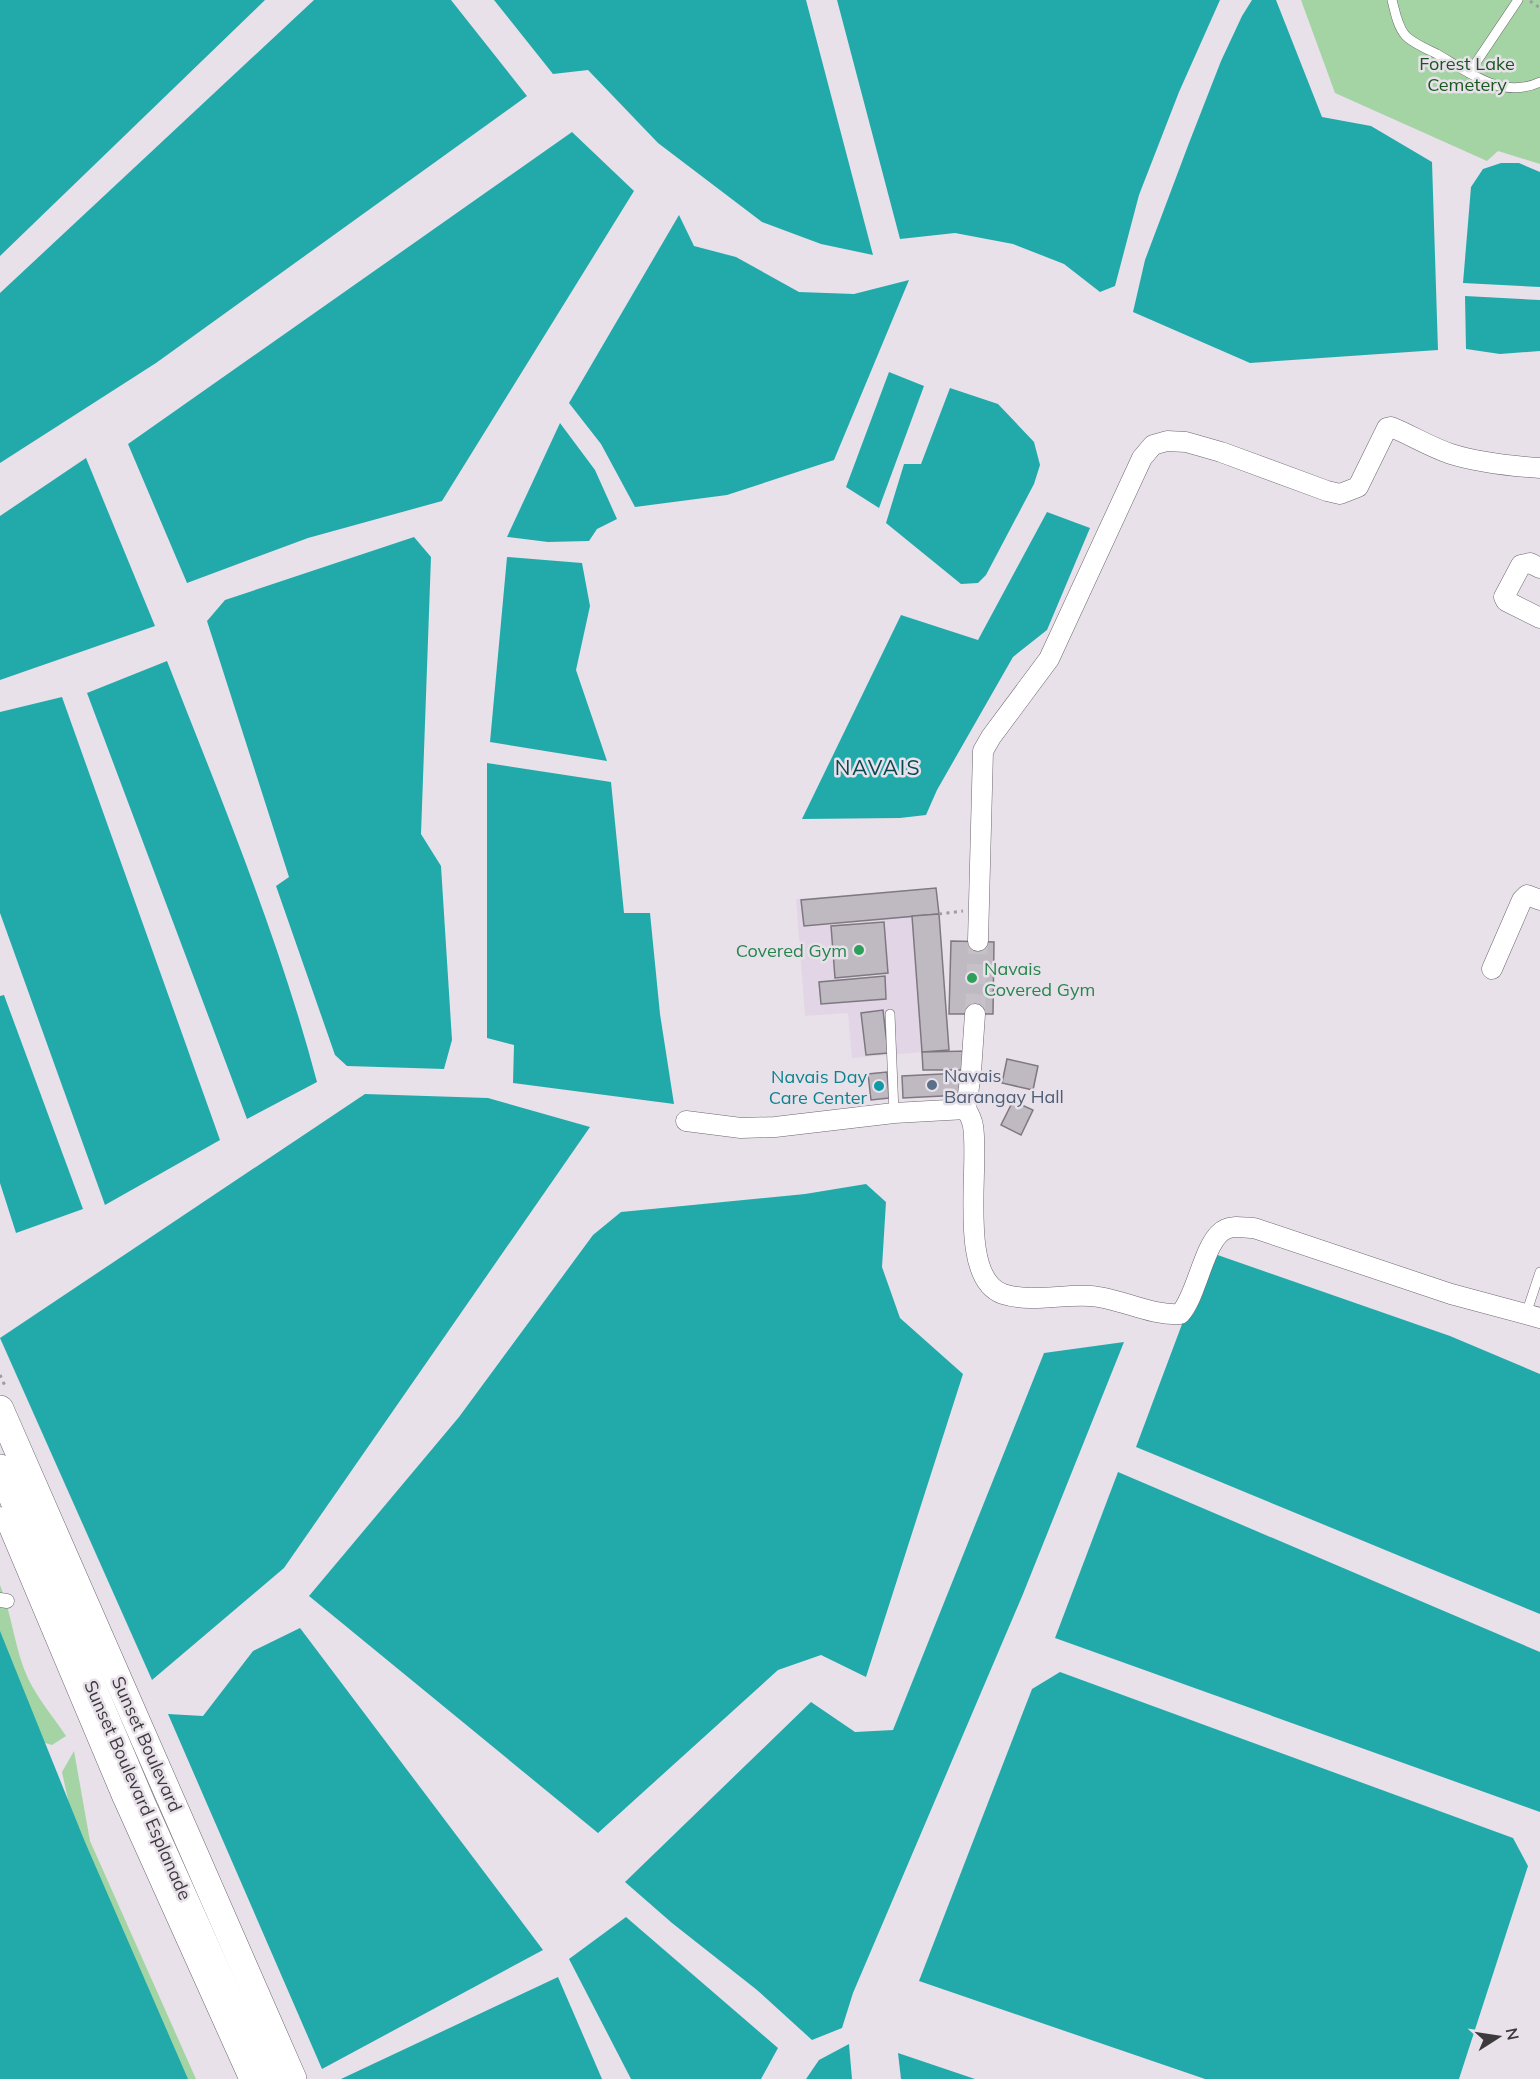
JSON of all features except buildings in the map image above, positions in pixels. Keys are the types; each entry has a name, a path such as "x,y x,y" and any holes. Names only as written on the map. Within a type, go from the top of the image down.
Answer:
{"main road":[{"name":"Sunset Boulevard","path":"0,1409 293,2079"},
{"name":"Sunset Boulevard","path":"0,1468 142,1804 265,2079"}],"street":[{"path":"978,941 982,751 1049,658 1142,458 1153,445 1167,441 1185,442 1221,452 1340,494 1358,487 1387,428 1391,427 1422,443 1452,454 1501,465 1540,468"},
{"path":"1540,568 1530,563 1521,566 1504,597 1506,601 1540,618"},
{"path":"1492,969 1522,900 1527,895 1540,900"},
{"path":"975,1014 966,1109 973,1123 974,1137 973,1224 976,1256 982,1274 989,1285 1003,1294 1055,1298 1094,1296 1130,1304 1155,1313 1180,1314 1188,1305 1206,1255 1214,1241 1227,1228 1238,1227 1254,1228 1451,1294 1533,1316"},
{"path":"686,1121 741,1128 775,1127 894,1113 966,1109"},
{"name":"Sunset Boulevard Esplanade","path":"0,1514 116,1788 246,2079"}],"lane":[{"path":"1392,0 1406,37 1469,73 1490,84 1509,88 1529,88 1540,82"},
{"path":"1469,73 1518,0"},
{"path":"890,1014 894,1113"},
{"path":"1533,1316 1540,1272"}],"path":[{"path":"1528,0 1540,8"}],"shaded area":[{"path":"936,888 949,1050 852,1058 848,1013 805,1016 796,899"}],"green space":[{"name":"Forest Lake Cemetery","path":"1301,0 1540,0 1540,164 1498,151 1487,161 1335,93"},
{"path":"0,1585 28,1678 66,1736 52,1745 35,1740 0,1693"},
{"path":"74,1751 90,1841 196,2079 173,2079 70,1809 62,1772"}],"water":[{"path":"0,0 265,0 0,256"},
{"path":"314,0 451,0 527,96 156,363 0,463 0,293"},
{"path":"494,0 806,0 873,255 821,244 762,222 658,143 588,70 553,74"},
{"path":"837,0 1220,0 1179,92 1139,195 1115,286 1100,292 1064,264 1013,244 955,233 900,239"},
{"path":"1252,0 1276,0 1322,117 1371,126 1432,162 1438,350 1250,363 1133,312 1145,260 1189,143 1221,61"},
{"path":"572,132 634,191 442,501 308,538 187,583 128,444"},
{"path":"1501,163 1519,163 1540,172 1540,287 1463,283 1471,187 1483,169"},
{"path":"679,215 694,246 736,257 799,292 854,294 909,280 834,460 727,495 635,507 601,444 569,403"},
{"path":"1465,296 1540,300 1540,351 1500,354 1466,349"},
{"path":"889,372 924,386 879,508 846,487"},
{"path":"950,388 998,404 1034,442 1040,465 1034,484 986,575 978,583 961,584 886,523 904,464 921,464"},
{"path":"560,423 595,470 617,519 597,529 589,541 548,542 507,537"},
{"path":"86,458 155,626 0,680 0,516"},
{"path":"1047,512 1090,528 1047,630 1013,657 937,790 926,815 900,818 802,819 901,615 978,640"},
{"path":"414,537 431,557 421,834 441,866 452,1040 444,1069 347,1066 335,1055 276,886 289,877 207,621 225,600"},
{"path":"507,557 582,563 590,606 576,670 607,761 490,742"},
{"path":"167,661 267,922 317,1082 247,1119 87,693"},
{"path":"62,697 220,1140 105,1205 0,913 0,712"},
{"path":"487,763 611,782 624,913 650,913 660,1014 674,1104 513,1083 514,1045 487,1038"},
{"path":"4,995 83,1209 16,1233 0,1183 0,996"},
{"path":"365,1094 488,1098 590,1127 284,1568 152,1680 0,1338"},
{"path":"866,1184 886,1202 882,1267 900,1318 963,1374 866,1677 821,1655 778,1670 598,1833 309,1596 459,1417 593,1235 621,1212 805,1194"},
{"path":"1209,1252 1450,1336 1540,1374 1540,1614 1136,1447"},
{"path":"1124,1342 1023,1594 853,1993 842,2028 812,2040 757,1990 672,1923 625,1882 811,1702 855,1732 893,1730 1044,1353"},
{"path":"1118,1472 1540,1652 1540,1812 1055,1638"},
{"path":"300,1628 543,1950 322,2069 168,1714 203,1716 253,1651"},
{"path":"0,1631 85,1842 188,2079 0,2079"},
{"path":"1060,1672 1513,1838 1528,1866 1459,2079 1205,2079 919,1981 1032,1689"},
{"path":"626,1917 778,2048 761,2079 631,2079 569,1959"},
{"path":"558,1977 602,2079 341,2079"},
{"path":"849,2044 852,2079 806,2079 819,2060"},
{"path":"898,2053 975,2079 901,2079"}],"tunnel":[{"path":"975,1014 978,941"}],"place":[{"name":"Covered Gym","path":"859,950"},
{"name":"Navais Covered Gym","path":"972,978"},
{"name":"Navais Barangay Hall","path":"932,1085"},
{"name":"Navais Day Care Center","path":"879,1086"}],"district":[{"name":"NAVAIS","path":"878,767"}]}
